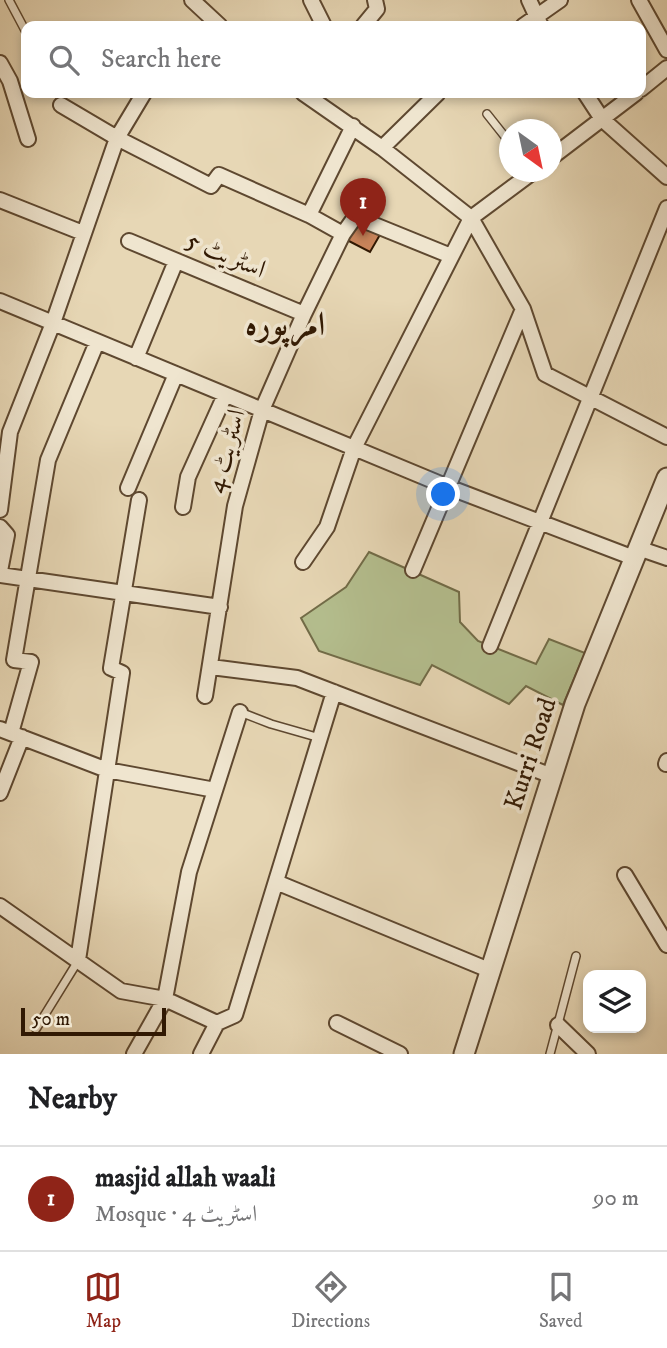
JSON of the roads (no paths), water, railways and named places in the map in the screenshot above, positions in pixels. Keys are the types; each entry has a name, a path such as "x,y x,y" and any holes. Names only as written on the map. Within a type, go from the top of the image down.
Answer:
{"street":[{"path":"192,0 211,21"},
{"path":"311,0 322,21"},
{"path":"367,21 377,9 375,0"},
{"path":"529,0 533,21"},
{"path":"535,21 560,0"},
{"path":"639,0 667,50"},
{"path":"0,63 10,80 29,139"},
{"path":"646,85 667,68"},
{"path":"0,510 10,432 52,323 117,138 141,98"},
{"path":"311,98 353,126 471,218 523,309 545,374 667,437"},
{"path":"382,148 433,98"},
{"path":"588,98 602,119 667,177"},
{"path":"562,149 629,98"},
{"path":"58,99 117,138 211,186 219,175 309,215 343,234 355,216 451,256"},
{"path":"309,215 353,126"},
{"path":"303,562 327,527 354,448 471,218 519,182"},
{"path":"0,200 83,233"},
{"path":"491,646 667,208"},
{"name":"اسٹریٹ 4","path":"205,696 235,506 262,410 303,314 343,234"},
{"name":"اسٹریٹ 5","path":"129,241 303,314"},
{"path":"136,358 176,261"},
{"path":"0,301 448,486 636,553 667,558"},
{"path":"413,570 523,309"},
{"path":"0,793 11,733 31,663 14,660 48,460 97,342"},
{"path":"128,488 176,374"},
{"path":"183,507 188,477 225,395"},
{"name":"Kurri Road","path":"464,1054 575,704 667,478"},
{"path":"78,960 122,673 111,668 139,500"},
{"path":"0,527 7,535 0,573 220,607"},
{"path":"211,667 297,678 552,776"},
{"path":"201,1054 216,1023 235,1015 334,692"},
{"path":"134,1054 165,999 189,872 240,712"},
{"path":"11,733 107,770 215,790"},
{"path":"625,875 667,945"},
{"path":"276,882 489,970"},
{"path":"0,906 121,991 165,999 216,1023"},
{"path":"337,1023 400,1054"},
{"path":"558,1025 588,1054"}],"lane":[{"path":"9,0 21,23"},
{"path":"487,114 499,130"},
{"path":"240,712 320,738"},
{"path":"550,1054 576,956"},
{"path":"36,1029 78,960"}],"place":[{"name":"masjid allah waali","path":"363,236"}],"district":[{"name":"امرپورہ","path":"285,325"}]}
